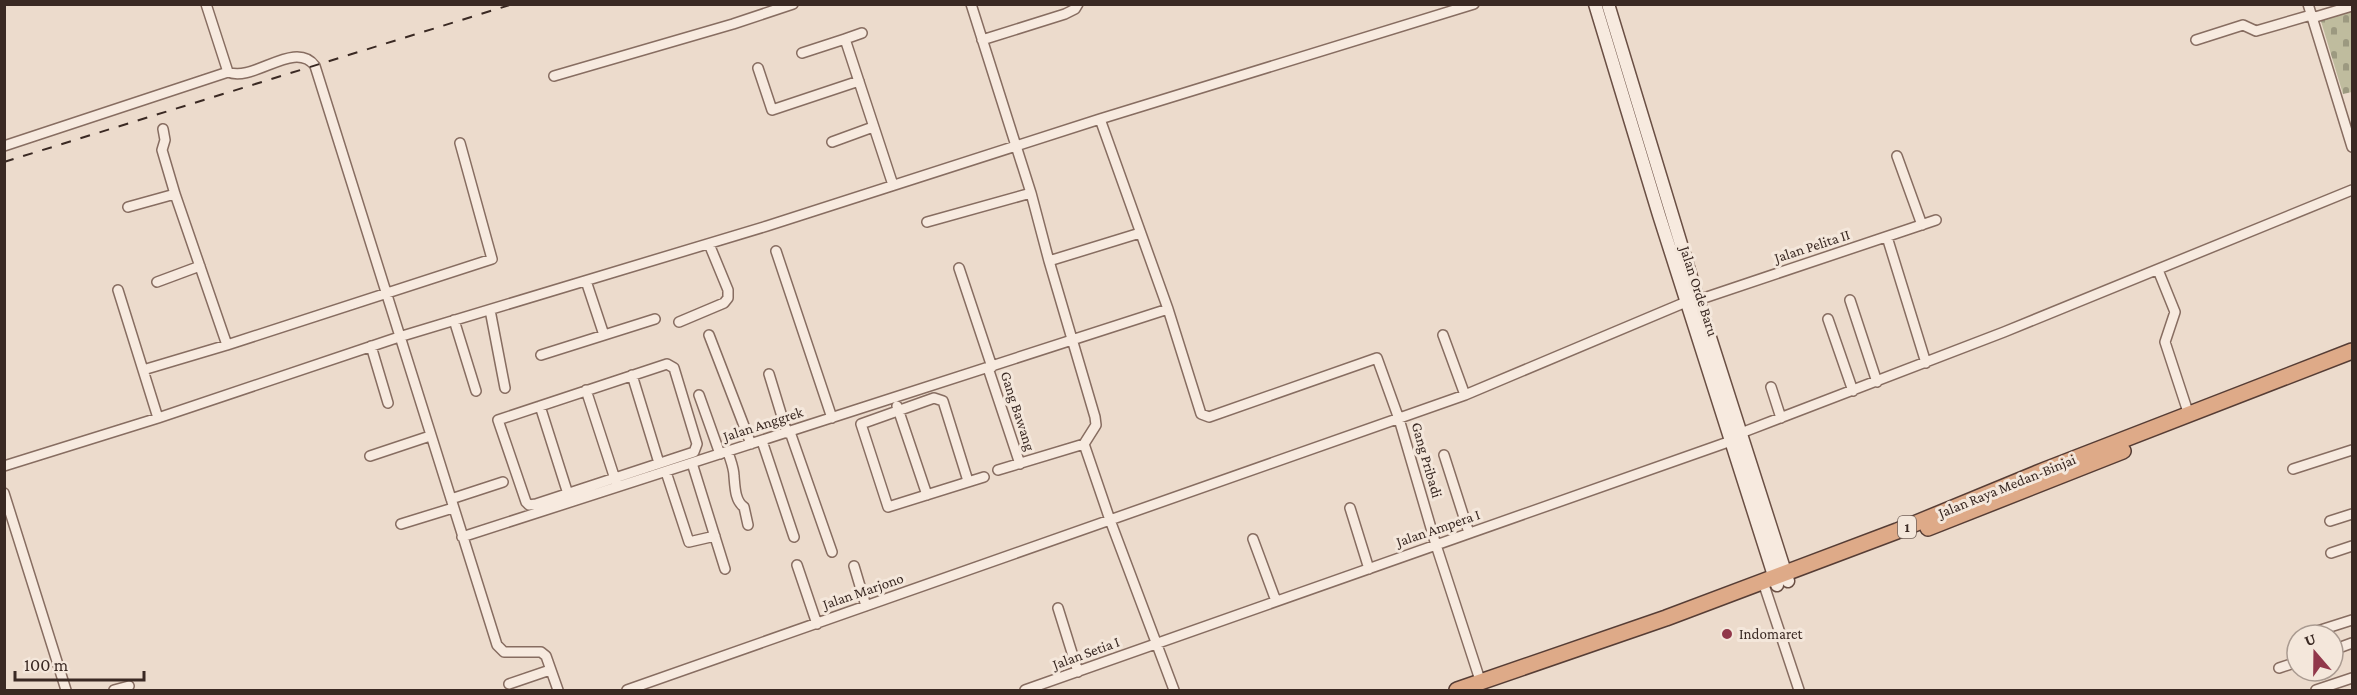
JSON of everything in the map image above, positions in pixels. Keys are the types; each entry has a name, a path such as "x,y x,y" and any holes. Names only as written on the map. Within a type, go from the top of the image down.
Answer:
{"highway":[{"name":"Jalan Raya Medan-Binjai","path":"1457,690 1485,687 1775,581 1949,521 2352,351"},
{"name":"Jalan Raya Medan-Binjai","path":"2196,415 2352,361"}],"main road":[{"name":"Jalan Orde Baru","path":"1595,4 1625,82 1736,437 1775,581"},
{"name":"Jalan Orde Baru","path":"1608,4 1625,82"}],"street":[{"path":"206,4 228,72"},
{"path":"554,76 734,24 793,4"},
{"path":"972,4 1031,193 1096,425 1084,444 998,470"},
{"path":"982,40 1065,14 1078,4"},
{"path":"4,466 158,418 399,337 709,243 1474,4"},
{"path":"2308,4 2352,147"},
{"path":"2196,40 2243,25 2256,32 2352,6"},
{"path":"802,53 862,33"},
{"path":"845,39 893,185"},
{"path":"4,146 228,72 240,74 300,56 311,61 315,66 497,645 504,652 537,650 541,652 546,656 558,690"},
{"path":"758,68 772,110 859,81"},
{"path":"1100,119 1168,309"},
{"path":"832,142 873,127"},
{"path":"163,129 165,140 162,150 175,194 227,345"},
{"path":"143,370 386,295 492,259 460,143"},
{"path":"1897,156 1922,225"},
{"name":"Jalan Ampera I","path":"1156,644 1736,437 2158,270 2352,190"},
{"path":"927,222 1031,193"},
{"path":"128,207 175,194"},
{"name":"Jalan Pelita II","path":"1399,419 1465,395 1692,301 1936,220"},
{"path":"1049,261 1140,233"},
{"path":"1887,237 1926,363"},
{"path":"679,322 724,303 728,298 728,290 709,243"},
{"path":"776,251 832,418"},
{"path":"157,282 200,266"},
{"name":"Gang Bawang","path":"959,268 1020,464"},
{"path":"2158,270 2175,312 2165,342 2196,415"},
{"path":"586,281 604,335"},
{"path":"118,290 158,418"},
{"path":"1850,300 1877,382"},
{"name":"Jalan Anggrek","path":"462,537 617,482 666,472 1168,309"},
{"name":"Gang Pribadi","path":"1168,309 1201,414 1204,417 1377,358 1399,419 1436,545 1485,687"},
{"path":"490,310 505,388"},
{"path":"542,355 655,319"},
{"path":"1828,319 1853,391"},
{"path":"454,320 476,391"},
{"path":"709,334 751,444"},
{"path":"1443,335 1465,395"},
{"path":"371,346 388,403"},
{"path":"667,364 672,365 697,448 694,452 659,463 617,482 529,505 498,423 501,419 586,390 667,364"},
{"path":"769,374 832,552"},
{"path":"632,375 659,463"},
{"path":"1770,387 1781,418"},
{"path":"586,390 617,482"},
{"path":"699,395 734,476 739,503 744,507 748,525"},
{"path":"895,398 927,495"},
{"path":"968,481 943,401 934,398 861,424 887,504 891,507 984,477"},
{"path":"540,406 568,494"},
{"name":"Jalan Marjono","path":"627,690 1399,419"},
{"path":"370,456 430,436"},
{"path":"762,441 794,537"},
{"path":"1084,444 1174,690"},
{"path":"2292,469 2352,450"},
{"path":"1444,455 1469,533"},
{"path":"692,463 725,568"},
{"path":"666,472 688,542 715,536"},
{"path":"401,524 502,482"},
{"path":"4,494 66,690"},
{"path":"1350,508 1369,569"},
{"path":"2330,521 2352,514"},
{"path":"1253,539 1276,601"},
{"path":"2331,553 2352,546"},
{"path":"797,565 817,624"},
{"path":"854,566 866,606"},
{"path":"1775,581 1799,690"},
{"path":"1058,608 1078,672"},
{"name":"Jalan Setia I","path":"1026,690 1156,644"},
{"path":"2278,668 2285,666"},
{"path":"509,684 550,670"},
{"path":"2316,690 2352,678"},
{"path":"114,690 129,686"}],"green space":[{"path":"2352,9 2352,92 2343,94 2320,18"}],"railway":[{"path":"4,162 513,4"}],"place":[{"name":"Indomaret","path":"1727,634"}]}
